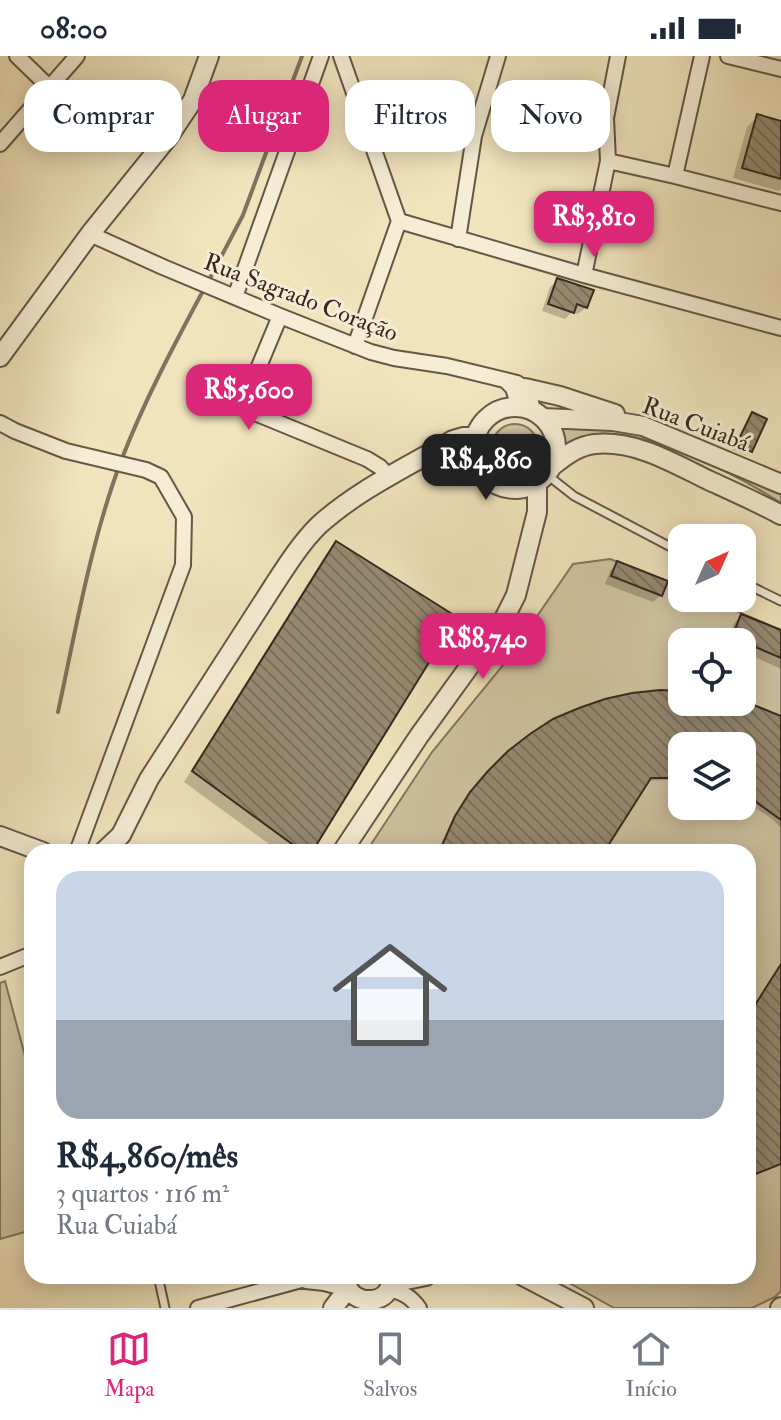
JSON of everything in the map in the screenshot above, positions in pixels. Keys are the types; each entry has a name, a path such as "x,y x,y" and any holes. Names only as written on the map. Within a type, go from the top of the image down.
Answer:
{"street":[{"path":"17,56 42,80"},
{"path":"57,80 77,56"},
{"path":"0,357 90,234 169,136 193,100 209,56"},
{"path":"235,297 321,56"},
{"path":"341,56 399,221 355,346"},
{"path":"458,239 474,136 498,56"},
{"path":"584,275 608,161 606,118 618,56"},
{"path":"675,176 702,56"},
{"path":"728,56 781,69"},
{"path":"0,144 24,117"},
{"path":"608,161 781,203"},
{"path":"399,221 781,328"},
{"name":"Rua Sagrado Coração","path":"90,234 355,346 394,358 447,366 517,383 530,406"},
{"path":"280,316 245,400 246,407 367,459 389,477"},
{"path":"545,474 526,487 514,489 491,481 476,462 473,449 479,426 496,410 530,406 560,396 643,426"},
{"path":"347,844 412,746 505,617 516,595 545,474 555,454 551,429 530,406"},
{"name":"Rua Cuiabá","path":"530,406 643,426 781,484"},
{"path":"0,423 66,451 146,470 161,477 184,517 183,565 80,844"},
{"path":"123,843 149,779 294,556 317,528 342,506 453,440 475,437"},
{"name":"Rua Cuiabá","path":"545,474 571,452 593,444 630,447 670,462 781,515"},
{"path":"0,836 24,845"},
{"path":"0,967 24,957"},
{"path":"198,1308 287,1284"},
{"path":"347,1285 351,1296 362,1304 409,1284"},
{"path":"538,1284 584,1308"},
{"path":"333,1308 347,1285"},
{"path":"384,1296 404,1293 419,1308"}],"lane":[{"path":"545,474 574,496 668,546"},
{"path":"756,589 781,601"},
{"path":"160,1284 165,1308"}],"shaded area":[{"path":"515,424 531,431 538,447 531,463 515,470 499,463 492,447 499,431"},
{"path":"617,424 781,491 781,503 716,467 636,438 592,435 563,447 558,427"},
{"path":"610,559 668,582 668,612 739,612 781,630 781,1291 775,1297 752,1308 614,1308 571,1284 756,1284 756,844 371,844 432,752 504,664 573,564"},
{"path":"5,981 24,1052 24,1232 0,1239 0,983"}],"building":[{"path":"757,114 781,121 781,179 742,168"},
{"path":"557,278 594,290 587,308 577,304 574,313 548,304"},
{"path":"752,412 767,419 752,452 736,445"},
{"path":"336,541 457,617 317,844 292,844 192,771"},
{"path":"617,561 668,581 662,596 611,576"},
{"path":"741,614 781,630 781,658 756,647 756,628 736,628"},
{"path":"668,690 668,716 756,716 756,706 781,716 781,820 756,802 756,732 668,732 668,778 651,778 609,844 443,844 470,792 508,751 553,719 605,699"},
{"path":"781,964 781,1164 756,1174 756,1003"}],"waterway":[{"path":"208,282 243,215 302,56"},
{"path":"58,712 85,585 110,491 149,395 204,289"}]}
